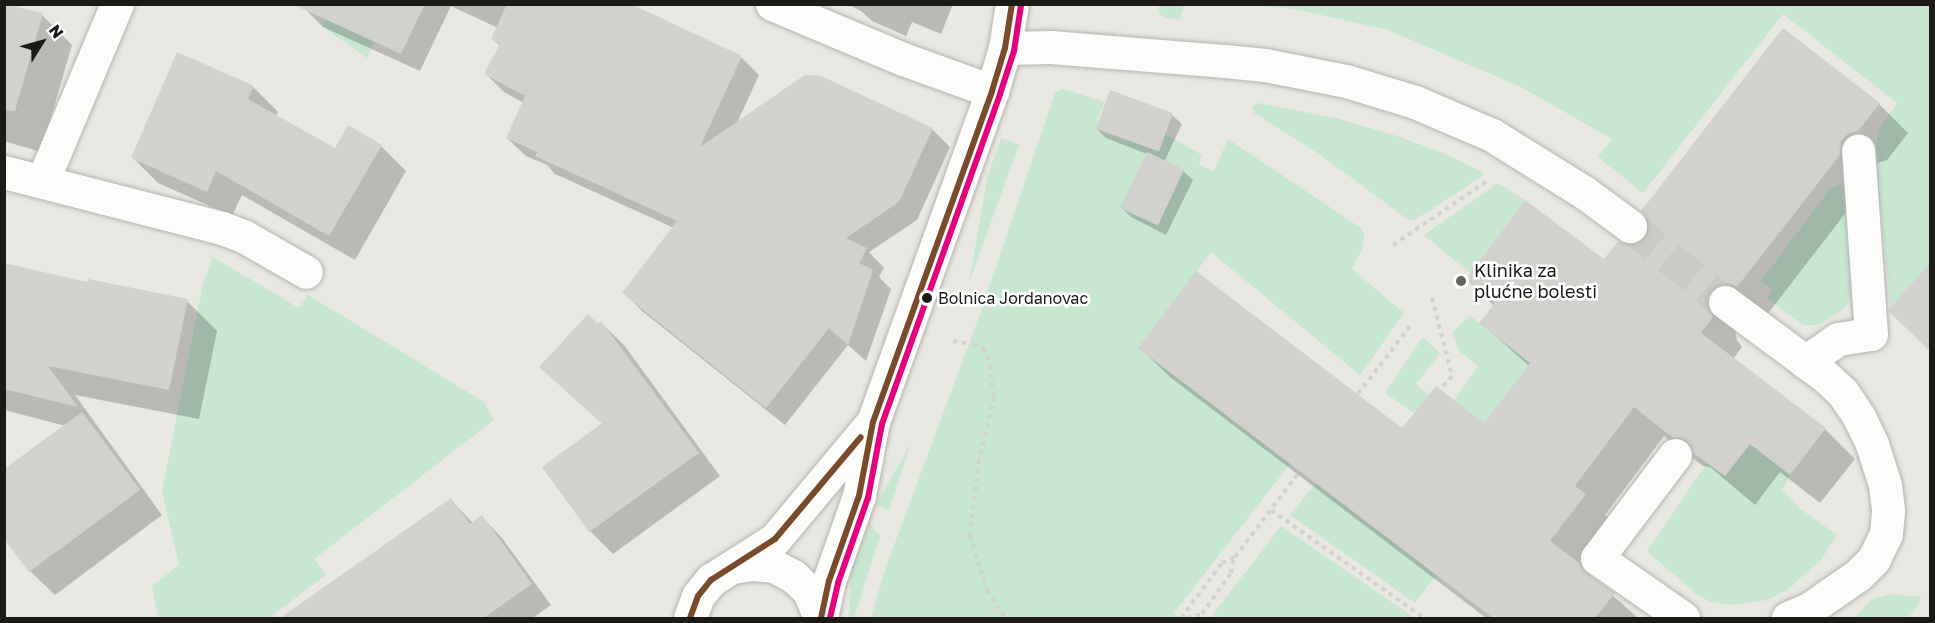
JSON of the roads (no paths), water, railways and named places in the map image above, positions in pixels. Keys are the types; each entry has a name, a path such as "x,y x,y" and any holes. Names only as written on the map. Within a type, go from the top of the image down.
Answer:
{"main road":[{"path":"43,180 117,4"},
{"path":"772,4 903,59 992,91"},
{"path":"821,618 829,581 859,496 873,422 992,91 1005,48 1012,4"},
{"path":"1005,48 1050,47 1225,61 1265,65 1346,81 1415,102 1492,135 1585,193 1630,226"},
{"path":"1805,362 1838,339 1870,334 1858,150"},
{"path":"4,172 43,180 222,228 244,237 306,272"},
{"path":"1725,302 1843,393 1860,417 1885,485 1888,511 1886,534 1874,559 1858,575 1824,598 1788,618"},
{"path":"690,618 698,596 711,580 776,539 873,422"},
{"path":"1675,455 1597,558 1683,618"},
{"path":"731,567 752,564 774,566 793,576 809,591 821,618"}],"tunnel":[{"path":"1630,226 1725,302"}],"place":[{"name":"Klinika za plućne bolesti","path":"1461,281"},
{"name":"Bolnica Jordanovac","path":"927,298"}]}
